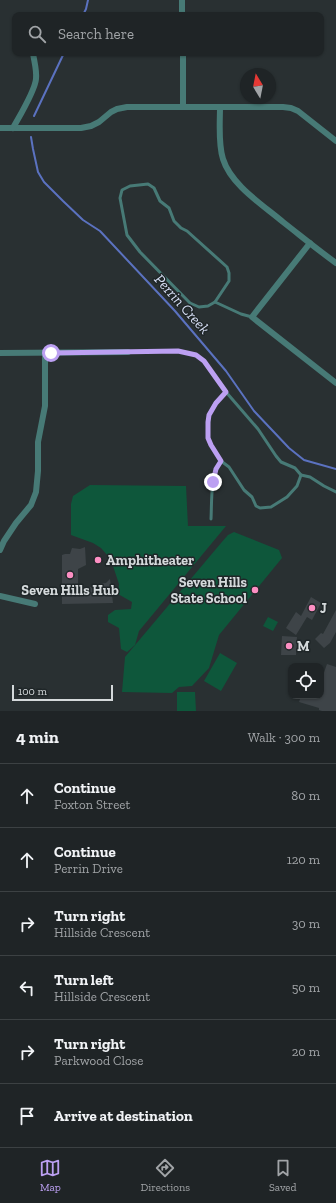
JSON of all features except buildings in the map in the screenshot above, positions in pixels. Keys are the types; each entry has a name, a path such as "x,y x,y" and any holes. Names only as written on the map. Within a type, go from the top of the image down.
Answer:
{"street":[{"path":"182,0 182,12"},
{"path":"13,128 35,85 36,71 34,56"},
{"path":"183,56 183,107"},
{"path":"0,128 81,128 91,126 99,122 111,112 127,107 282,107 291,108 298,111 336,141"},
{"path":"220,107 222,158 234,178 251,196 336,264"},
{"path":"310,243 252,317 336,383"},
{"path":"0,353 128,352"},
{"path":"0,550 16,523 31,505 36,492 38,442 45,406 45,353"},
{"path":"0,596 35,604"}],"lane":[{"path":"148,184 154,188 160,201 169,208 174,221 227,267 230,274 229,281 215,302 208,306 199,307 190,303 140,252 127,235 120,198 122,190 130,186 148,184"},
{"path":"215,302 241,314 252,317"},
{"path":"128,352 178,351 196,355 204,361 226,392 258,429 281,462 295,468 301,475 310,477 336,492"},
{"path":"226,392 216,403 209,415 208,438 221,461 229,467 244,490 252,497 256,506 260,508 271,507 287,497 297,486 301,475"},
{"path":"211,518 213,482 216,469 221,461"}],"green space":[{"path":"90,485 186,486 188,526 226,526 139,631 135,645 127,652 121,649 119,628 108,622 108,615 115,610 131,609 132,602 118,594 119,584 111,560 101,548 93,543 71,535 71,504 73,496"},
{"path":"234,532 279,550 282,558 219,635 209,668 192,686 179,687 172,693 122,692 125,657 221,543 228,535"},
{"path":"268,617 278,622 273,631 263,626"},
{"path":"220,653 237,663 221,691 204,681"},
{"path":"177,692 195,692 196,711 177,711"}],"waterway":[{"name":"Perrin Creek","path":"84,12 88,0"},
{"name":"Perrin Creek","path":"34,116 63,56"},
{"name":"Perrin Creek","path":"31,137 38,172 44,182 83,220 100,231 175,311 226,371 254,411 289,448 304,460 336,469"}],"place":[{"name":"Amphitheater","path":"98,560"},
{"name":"Seven Hills Hub","path":"70,575"},
{"name":"Seven Hills State School","path":"255,590"},
{"name":"J","path":"312,608"},
{"name":"M","path":"289,646"}],"route":[{"path":"51,353 178,351 196,355 204,361 226,392 216,403 209,415 208,438 221,461 216,469 213,482"}]}
